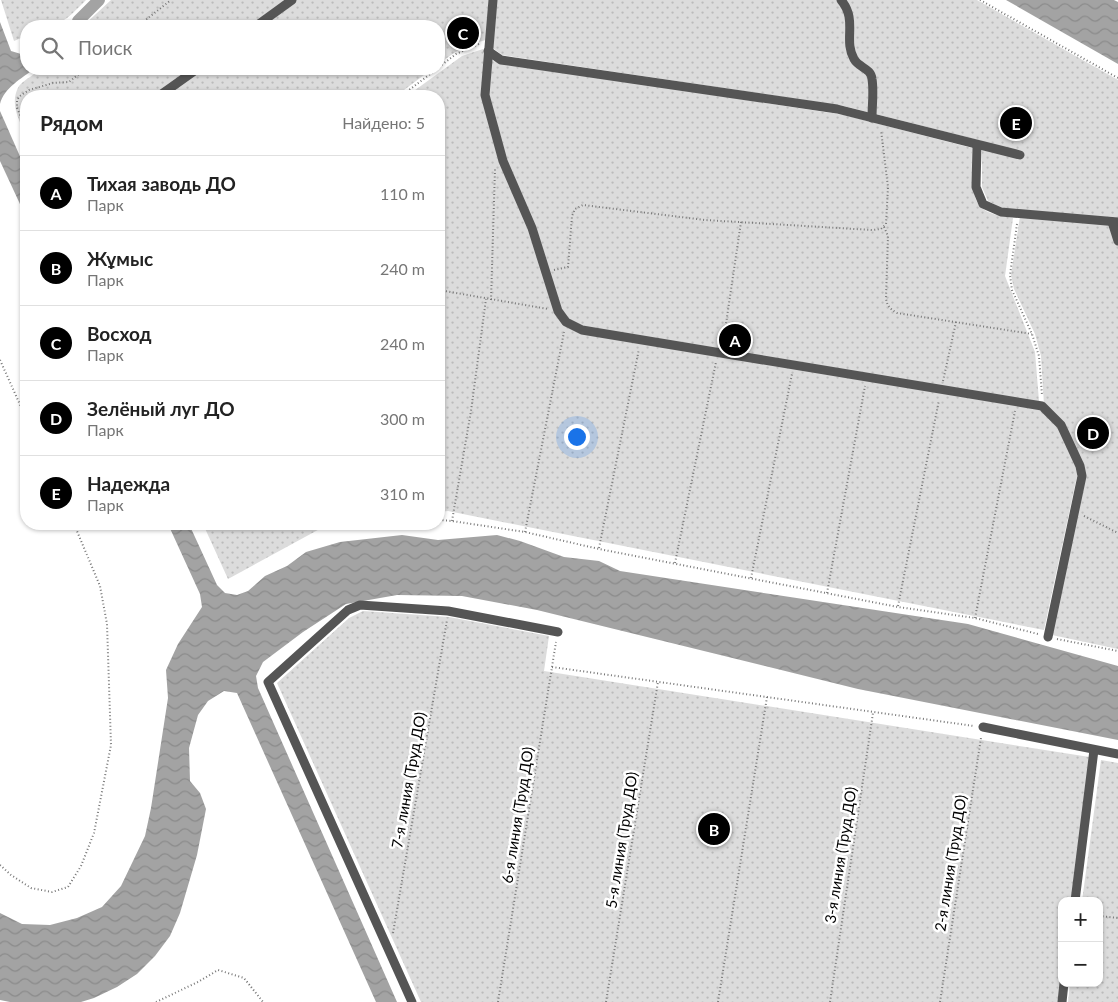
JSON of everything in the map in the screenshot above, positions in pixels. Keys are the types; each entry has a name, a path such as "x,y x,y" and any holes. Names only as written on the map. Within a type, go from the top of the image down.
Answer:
{"street":[{"path":"264,20 292,0"},
{"path":"493,0 485,95 503,161 532,228 558,310 566,322 582,330 1042,406 1061,425 1080,466 1082,476 1048,637"},
{"path":"841,0 849,12 851,48 854,60 869,71 872,78 876,119"},
{"path":"488,46 501,60 838,109 1020,155"},
{"path":"167,90 189,75"},
{"path":"977,145 976,187 984,204 1001,212 1115,222 1118,241"},
{"path":"412,1002 268,682 348,610 360,605 448,611 558,632"},
{"path":"983,727 1118,754"},
{"path":"1076,897 1094,750"},
{"path":"1062,1002 1064,987"}],"path":[{"path":"146,20 171,0"},
{"path":"980,0 1118,78"},
{"path":"445,63 456,54 476,44 488,46"},
{"path":"29,90 53,82 69,82 78,75"},
{"path":"408,90 428,75"},
{"path":"20,96 17,100 17,108 20,115"},
{"path":"876,119 888,187 884,227 888,236 887,304 897,313 1032,334"},
{"path":"491,300 494,171 497,165 503,161"},
{"path":"545,272 568,267 572,216 575,209 583,205 705,220 872,230 884,227"},
{"path":"1018,214 1010,275 1012,290 1032,334 1039,356 1042,406"},
{"path":"675,563 720,352 740,222"},
{"path":"445,291 558,310"},
{"path":"452,520 471,411 486,299"},
{"path":"525,532 566,322"},
{"path":"898,607 956,322"},
{"path":"599,549 641,339"},
{"path":"0,360 20,405"},
{"path":"751,578 794,365"},
{"path":"827,593 867,377"},
{"path":"975,618 1016,401"},
{"path":"1075,512 1118,533"},
{"path":"445,520 525,532 599,549 898,607 975,618 1048,637 1118,651"},
{"path":"0,865 31,888 52,892 68,887 81,866 94,833 111,745 107,624 100,586 77,530"},
{"name":"7-я линия (Труд ДО)","path":"393,933 448,611"},
{"name":"6-я линия (Труд ДО)","path":"498,1002 558,632"},
{"path":"552,667 983,727"},
{"name":"5-я линия (Труд ДО)","path":"606,1002 658,682"},
{"path":"718,1002 767,697"},
{"name":"3-я линия (Труд ДО)","path":"830,1002 873,712"},
{"name":"2-я линия (Труд ДО)","path":"940,1002 983,727"},
{"path":"1103,916 1118,918"},
{"path":"156,1002 218,970 244,978 263,1002"}],"shaded area":[{"path":"1,0 86,0 64,20 20,20 20,38 14,41"},
{"path":"111,0 490,0 486,40 461,49 445,60 445,20 89,20"},
{"path":"497,0 977,0 1118,80 1118,219 1004,209 988,201 982,187 982,141 844,106 502,55 493,48"},
{"path":"483,49 493,61 844,115 972,148 972,178 977,201 983,209 995,215 1013,218 1005,276 1035,352 1039,401 1058,427 1077,466 1077,476 1044,630 445,511 445,90 415,90 436,75 445,75 445,68 462,56"},
{"path":"33,75 424,75 404,90 20,90 20,121 16,111 15,99 16,92 21,84"},
{"path":"1020,216 1118,224 1118,649 1052,635 1083,465 1044,405 1041,356 1035,334 1014,289 1011,275"},
{"path":"206,530 318,530 228,579"},
{"path":"363,611 449,617 549,636 544,671 1096,758 1076,897 1058,897 1058,987 1062,987 1060,1002 421,1002 277,683 349,618"},
{"path":"1101,760 1118,763 1118,1002 1068,1002 1070,987 1103,987 1103,897 1083,897"}],"water":[{"path":"1006,0 1114,0 1118,2 1118,64"},
{"path":"0,22 11,51 20,54 20,75 26,75 9,88 0,104"},
{"path":"0,111 20,156 20,204 0,161"},
{"path":"171,530 192,530 217,585 225,593 237,595 248,591 265,576 287,566 306,552 340,542 402,535 438,540 497,535 564,557 599,561 620,571 968,624 1118,666 1118,740 858,689 537,610 462,596 397,595 346,604 303,632 263,662 256,676 258,688 397,1002 376,1002 237,693 224,691 208,701 198,715 189,748 190,781 200,793 206,809 197,855 180,913 170,936 155,956 137,974 117,987 94,998 81,1002 10,1002 0,1000 0,913 22,924 50,925 77,918 102,907 121,886 145,836 151,808 168,698 166,670 178,644 202,607 200,594"}],"waterway":[{"path":"79,20 99,0"}],"place":[{"name":"Восход","path":"463,33"},
{"name":"Надежда","path":"1016,123"},
{"name":"Тихая заводь ДО","path":"735,340"},
{"name":"Зелёный луг ДО","path":"1093,433"},
{"name":"Жұмыс","path":"714,829"}]}
